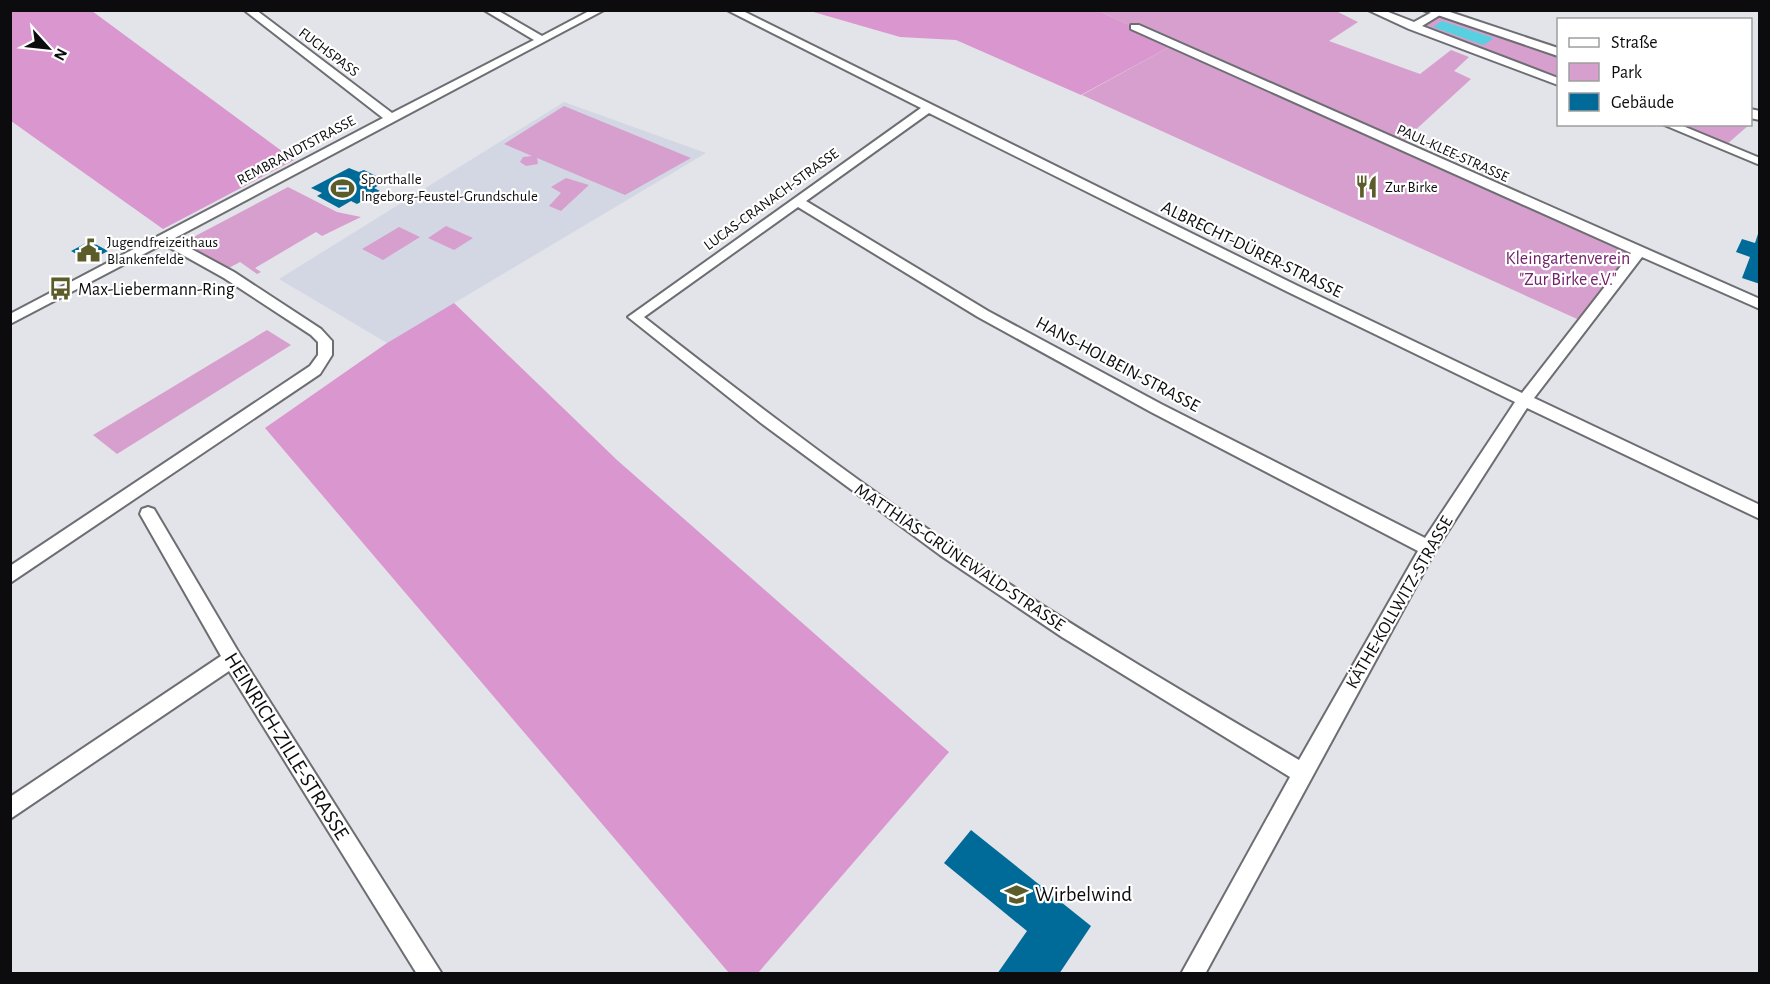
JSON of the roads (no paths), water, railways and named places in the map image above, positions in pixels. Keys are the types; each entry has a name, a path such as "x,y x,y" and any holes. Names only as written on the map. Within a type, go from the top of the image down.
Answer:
{"main road":[{"path":"1433,12 1557,52"}],"street":[{"name":"FUCHSPASS","path":"249,10 391,118"},
{"path":"489,10 542,40"},
{"name":"REMBRANDTSTRASSE","path":"11,319 599,10"},
{"name":"ALBRECHT-DÜRER-STRASSE","path":"732,10 927,109 1524,401 1760,513"},
{"path":"1372,10 1557,82"},
{"path":"1413,27 1433,12"},
{"name":"PAUL-KLEE-STRASSE","path":"1135,27 1760,305"},
{"name":"LUCAS-CRANACH-STRASSE","path":"635,317 927,109"},
{"path":"1672,126 1760,162"},
{"name":"HANS-HOLBEIN-STRASSE","path":"797,201 1003,325 1156,408 1428,548"},
{"path":"10,576 315,370 325,355 325,341 316,332 229,276 164,239"},
{"name":"KÄTHE-KOLLWITZ-STRASSE","path":"1192,974 1428,548 1524,401 1639,252"},
{"name":"MATTHIAS-GRÜNEWALD-STRASSE","path":"635,317 793,442 993,582 1154,684 1302,773"},
{"name":"HEINRICH-ZILLE-STRASSE","path":"148,514 232,659 431,974"},
{"path":"10,809 232,659"}],"water":[{"path":"1442,21 1493,39 1483,45 1433,27"}],"place":[{"name":"Zur Birke","path":"1367,187"},
{"name":"Sporthalle Ingeborg-Feustel-Grundschule","path":"343,188"},
{"name":"Jugendfreizeithaus Blankenfelde","path":"89,251"},
{"name":"Max-Liebermann-Ring","path":"60,289"},
{"name":"Wirbelwind","path":"1017,894"}],"park label":[{"name":"Kleingartenverein \"Zur Birke e.V.\"","path":"1568,268"}]}
